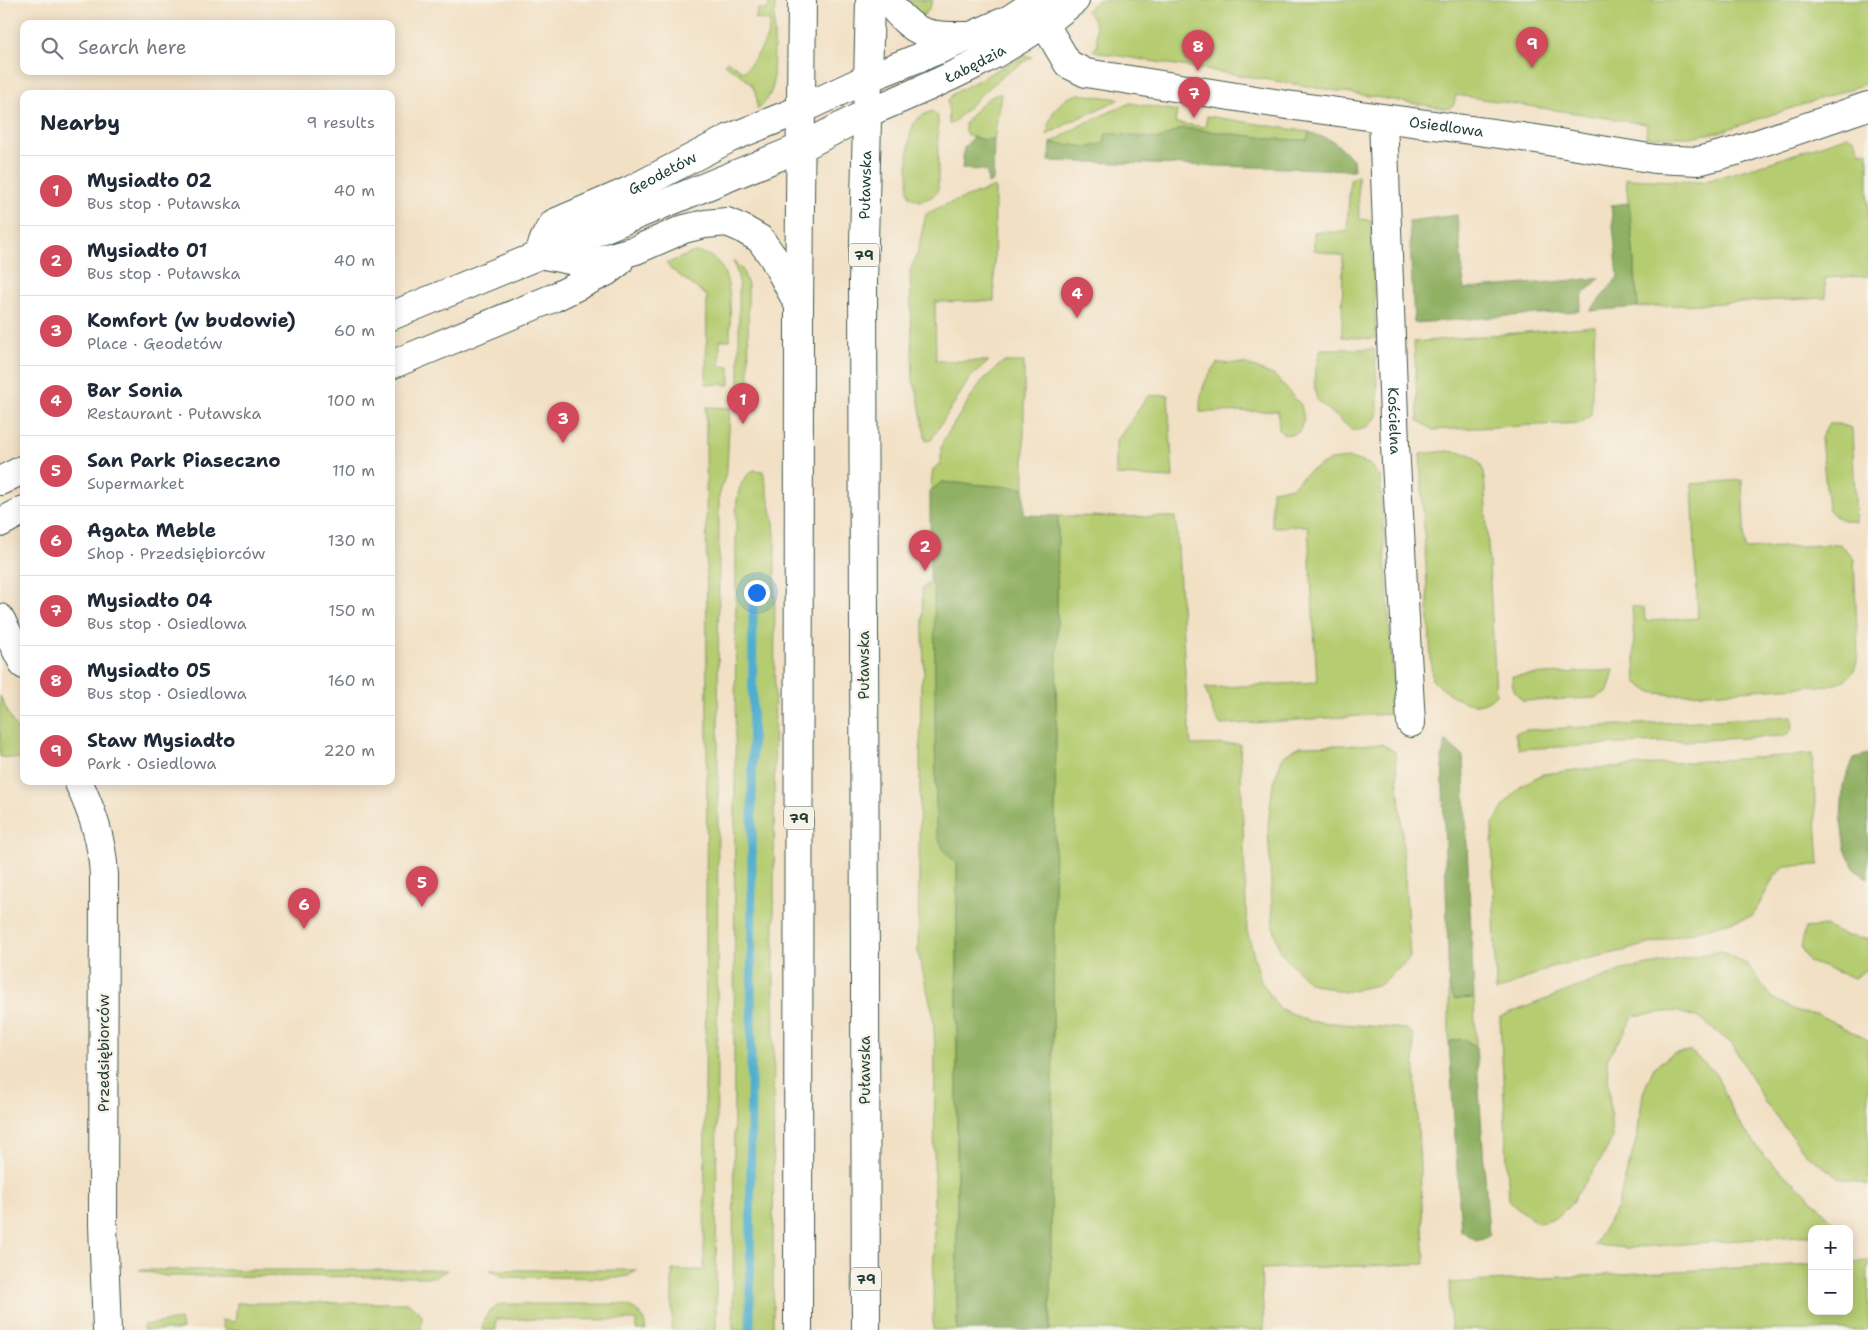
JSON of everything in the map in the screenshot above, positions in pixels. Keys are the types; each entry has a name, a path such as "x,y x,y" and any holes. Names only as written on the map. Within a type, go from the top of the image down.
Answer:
{"street":[{"name":"79","path":"798,1330 799,306 802,0"},
{"name":"Puławska","path":"866,1330 863,282 870,0"},
{"path":"887,0 899,16 913,28 933,36 971,36"},
{"name":"Łabędzia","path":"802,108 868,78 1010,19 1075,0"},
{"name":"Łabędzia","path":"802,147 867,113 951,77 1042,11"},
{"name":"Osiedlowa","path":"1042,11 1068,64 1086,73 1383,119 1536,139 1655,159 1698,162 1868,106"},
{"name":"Geodetów","path":"539,254 543,240 554,223 631,190 730,138 802,108"},
{"name":"Kościelna","path":"1383,119 1395,444 1411,723"},
{"name":"Geodetów","path":"395,314 802,147"},
{"path":"539,254 580,262 596,261 636,250 684,229 705,224 727,222 742,228 760,239 773,257 799,306"},
{"path":"395,363 553,298 606,272 636,250"},
{"path":"0,481 20,470"},
{"path":"0,523 20,512"},
{"path":"0,618 20,657"},
{"name":"Przedsiębiorców","path":"80,785 95,822 103,851 103,1225 108,1330"}],"green space":[{"path":"769,0 775,0 773,86 767,99 757,109 757,100 752,87 743,77 724,64 727,61 744,72 757,55 767,36 770,21 755,19 758,9 769,9"},
{"path":"905,0 933,0 928,11 921,17"},
{"path":"1098,0 1868,0 1868,83 1719,132 1689,137 1646,137 1647,124 1456,95 1454,104 1449,109 1101,53 1093,50 1097,46 1096,27 1086,11"},
{"path":"1024,55 1032,57 1004,75 949,125 948,100 953,94"},
{"path":"1001,94 994,139 984,140 968,136 965,131 965,123 985,101 990,97"},
{"path":"1079,94 1120,99 1047,135 1052,114 1065,100"},
{"path":"1130,103 1177,111 1175,123 1205,127 1207,116 1309,132 1307,140 1276,139 1183,128 1159,139 1106,133 1105,143 1090,147 1051,143 1083,124"},
{"path":"933,111 938,116 938,190 931,197 920,201 910,197 908,192 910,135 918,119"},
{"path":"1183,128 1276,139 1307,140 1309,132 1333,141 1353,159 1354,170 1049,161 1051,143 1090,147 1104,143 1106,133 1159,139"},
{"path":"1848,136 1855,139 1860,152 1868,151 1868,276 1825,278 1826,298 1638,307 1626,179 1702,182 1768,163"},
{"path":"973,137 984,140 994,139 993,181 988,184 987,172 983,170 962,169 964,148"},
{"path":"1358,176 1359,219 1371,220 1376,339 1342,337 1343,256 1314,250 1314,232 1347,232 1350,179"},
{"path":"995,187 994,301 935,302 936,361 989,361 970,378 931,440 926,441 917,392 913,381 910,271 917,255 926,214 942,206"},
{"path":"1629,203 1638,307 1590,311 1618,277 1611,205"},
{"path":"1457,215 1464,289 1600,278 1583,294 1579,311 1414,323 1409,221"},
{"path":"694,252 708,255 718,262 728,286 730,340 720,340 720,366 730,367 730,385 706,384 707,296 666,264"},
{"path":"733,260 742,269 748,285 749,393 739,393 739,287"},
{"path":"1595,326 1591,415 1581,423 1433,430 1418,420 1414,342"},
{"path":"1321,349 1374,349 1378,411 1373,422 1367,427 1360,430 1352,430 1317,400 1315,374"},
{"path":"1003,362 1024,362 1024,488 942,482 930,491 933,469 941,463 941,448 944,439 981,382"},
{"path":"1217,363 1246,364 1275,376 1301,405 1304,420 1299,432 1291,435 1283,434 1279,430 1278,411 1200,412 1204,386"},
{"path":"1168,395 1173,478 1116,475 1116,442 1148,396"},
{"path":"706,407 730,408 727,469 719,496 716,1330 672,1330 672,1270 704,1270 707,746"},
{"path":"1828,424 1838,424 1852,428 1856,522 1840,519 1828,508 1821,438"},
{"path":"1447,451 1466,453 1474,457 1484,472 1496,694 1488,701 1480,704 1471,704 1455,697 1432,680 1420,454"},
{"path":"1350,458 1369,464 1380,477 1395,709 1390,714 1221,725 1214,715 1205,688 1317,682 1308,526 1272,527 1272,490 1292,487 1308,472 1331,460"},
{"path":"754,470 763,471 775,535 773,1330 733,1330 736,509 742,483"},
{"path":"1742,480 1745,549 1840,544 1854,559 1858,656 1855,668 1848,678 1833,685 1673,695 1650,692 1636,682 1632,606 1644,608 1645,621 1698,618 1692,484"},
{"path":"942,482 1024,488 1024,515 1058,516 1050,1330 957,1330 957,864 944,851 936,832 934,586 930,582 930,491"},
{"path":"1058,516 1175,517 1191,745 1240,744 1247,931 1261,981 1279,1008 1308,1021 1406,1029 1413,1034 1425,1264 1261,1269 1264,1330 1050,1330"},
{"path":"930,582 934,586 944,851 957,864 957,1330 933,1330 935,1049 933,1014 918,953 921,683 924,674 922,589"},
{"path":"1614,670 1608,691 1595,698 1523,701 1513,690 1512,676"},
{"path":"0,696 20,733 20,759 0,757"},
{"path":"1792,716 1793,728 1786,736 1519,749 1515,733 1527,730"},
{"path":"1446,741 1463,756 1474,998 1454,999 1449,986 1442,756"},
{"path":"1382,744 1395,752 1410,958 1381,984 1344,992 1310,983 1281,953 1273,926 1268,825 1273,783 1283,756 1300,746"},
{"path":"1812,754 1819,865 1785,866 1774,877 1753,916 1623,951 1551,967 1496,992 1492,826 1505,804 1522,785 1543,774 1583,769"},
{"path":"1868,754 1868,878 1855,870 1845,849 1841,821 1843,785 1854,758"},
{"path":"1826,926 1846,935 1868,938 1868,968 1854,978 1809,962 1801,948 1805,928"},
{"path":"1721,951 1748,965 1772,998 1801,1013 1817,1014 1868,1040 1868,1185 1839,1178 1807,1155 1766,1104 1732,1044 1699,1018 1675,1011 1634,1016 1607,1059 1612,1139 1602,1158 1569,1206 1556,1218 1537,1223 1509,1201 1500,1017 1622,970"},
{"path":"1449,986 1454,999 1474,998 1476,1046 1461,1039 1449,1042"},
{"path":"1461,1039 1476,1046 1489,1236 1476,1240 1461,1231 1449,1042"},
{"path":"1690,1051 1716,1073 1735,1117 1766,1158 1806,1193 1835,1225 1808,1225 1808,1235 1627,1248 1594,1245 1617,1207 1637,1137 1643,1093 1654,1067 1674,1053"},
{"path":"1868,1261 1868,1330 1451,1330 1449,1283 1808,1264 1808,1315 1853,1315 1853,1262"},
{"path":"139,1270 448,1270 435,1277 165,1276"},
{"path":"490,1270 638,1270 628,1276 617,1278 504,1277"},
{"path":"237,1303 409,1303 422,1315 421,1330 226,1330 223,1327 222,1320 235,1322"},
{"path":"501,1304 621,1304 639,1312 644,1320 646,1330 636,1330 636,1320 496,1319 496,1330 482,1330 487,1314"},
{"path":"180,1320 182,1330 143,1330 143,1325"}],"waterway":[{"path":"750,1330 753,591"}],"place":[{"name":"Staw Mysiadło","path":"1532,68"},
{"name":"Mysiadło 05","path":"1198,71"},
{"name":"Mysiadło 04","path":"1194,118"},
{"name":"Bar Sonia","path":"1077,318"},
{"name":"Mysiadło 02","path":"743,424"},
{"name":"Komfort (w budowie)","path":"563,443"},
{"name":"Mysiadło 01","path":"925,571"},
{"name":"San Park Piaseczno","path":"422,907"},
{"name":"Agata Meble","path":"304,929"}]}
